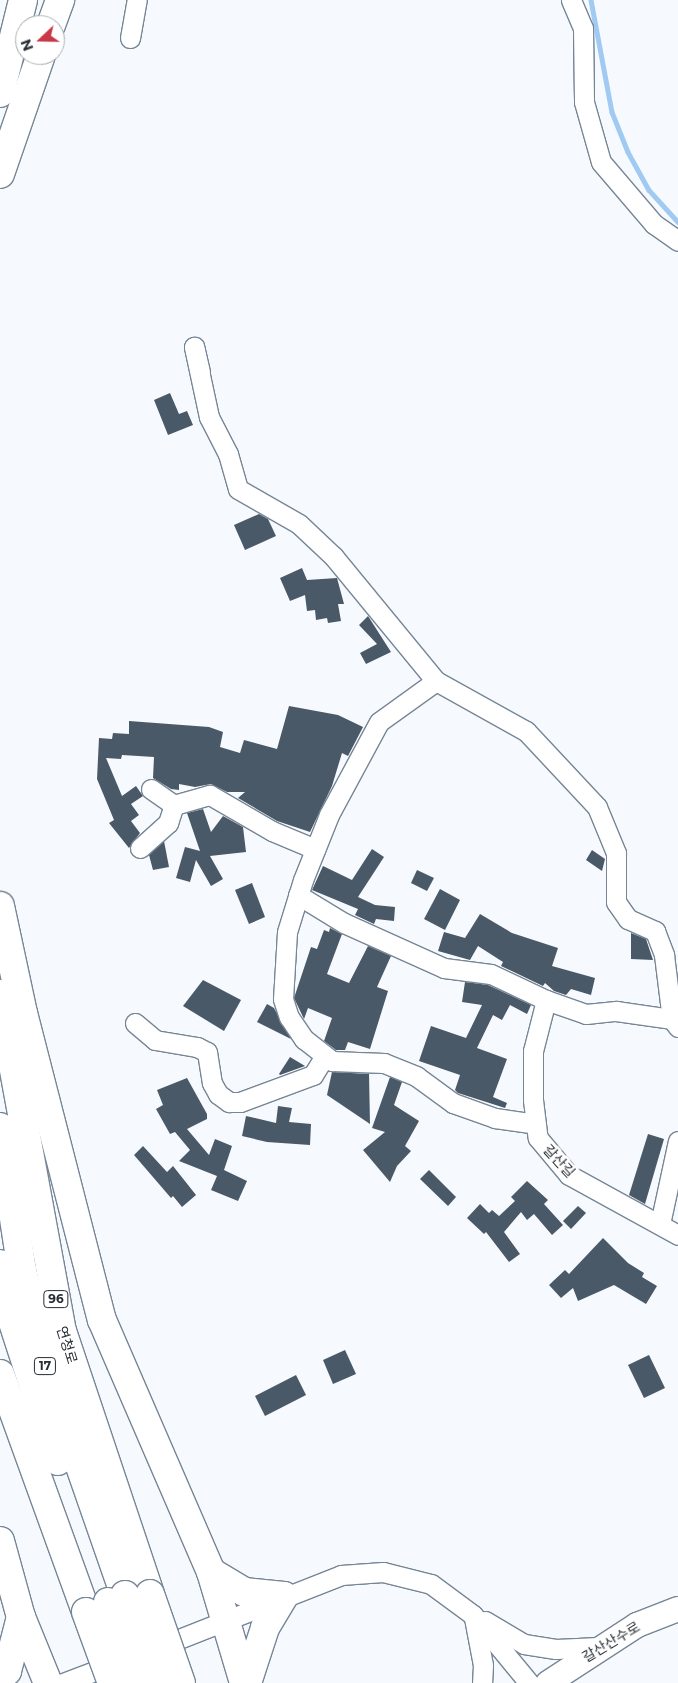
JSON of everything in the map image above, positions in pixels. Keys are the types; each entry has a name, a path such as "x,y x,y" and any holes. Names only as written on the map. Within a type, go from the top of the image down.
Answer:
{"highway":[{"path":"0,93 23,0"},
{"path":"55,15 60,0"},
{"path":"0,174 38,65"},
{"path":"0,906 23,1013 102,1320 211,1572 224,1622 245,1683"},
{"name":"연청로","path":"0,994 62,1331 118,1601 112,1683"},
{"name":"연청로","path":"0,1127 22,1270 44,1363 118,1601"},
{"name":"연청로","path":"0,1264 6,1304 42,1414 118,1601"},
{"name":"연청로","path":"0,1374 118,1601 181,1683"},
{"path":"0,1541 21,1617 48,1683"},
{"path":"211,1572 244,1592 284,1596 265,1628 245,1683"},
{"path":"118,1601 134,1683"},
{"path":"118,1601 156,1683"},
{"path":"0,1678 7,1670 21,1617"}],"main road":[{"name":"갈산산수로","path":"548,1683 598,1647 637,1625 678,1609"}],"street":[{"path":"130,38 137,0"},
{"path":"571,0 583,28 584,102 601,162 654,224 678,241"},
{"path":"200,372 194,347 209,417 228,454 238,489 299,524 334,557 436,681 526,731 598,807 616,853 616,902 628,918 655,931 664,955 675,1023 616,1011 586,1014 546,1000 490,974 444,968 344,923 298,894"},
{"path":"436,681 379,722 329,815 298,894 287,932 283,999 289,1017 304,1039 332,1061 384,1063 416,1076 453,1103 495,1118 536,1124"},
{"path":"151,789 174,805"},
{"path":"174,805 210,795 272,831 315,848"},
{"path":"140,848 168,823 174,805"},
{"name":"갈산길","path":"546,1000 533,1051 538,1138 569,1175 610,1200 660,1224 678,1235"},
{"path":"135,1024 155,1040 197,1047 207,1052 212,1083 218,1094 229,1102 240,1102 313,1075 325,1056"},
{"path":"660,1224 678,1141"},
{"path":"63,1683 224,1622 284,1596 342,1576 383,1572 431,1584 473,1615 524,1644 556,1649 598,1647"},
{"path":"473,1615 483,1665 482,1683"},
{"path":"473,1615 529,1683"}],"building":[{"path":"170,393 179,414 187,411 193,425 168,435 154,400"},
{"path":"259,514 268,519 276,536 245,550 234,525"},
{"path":"302,568 307,580 337,578 344,604 338,604 341,621 328,623 327,618 316,620 315,610 307,611 305,595 290,601 280,578"},
{"path":"368,616 391,652 366,664 360,653 377,644 359,625"},
{"path":"289,706 338,715 363,727 348,756 342,753 332,786 310,832 277,821 238,798 245,792 227,792 211,784 195,787 179,784 179,790 171,789 153,778 154,757 122,755 121,759 106,758 122,796 136,786 143,796 131,804 139,815 131,821 140,833 129,848 109,823 114,820 97,779 99,738 112,739 113,733 129,734 129,721 209,727 223,732 220,747 240,753 244,740 277,749"},
{"path":"203,809 211,832 223,816 243,827 246,852 210,856 223,879 211,886 196,860 190,882 176,878 185,847 200,851 187,813"},
{"path":"164,841 169,867 153,870 149,855"},
{"path":"372,849 384,857 358,897 375,905 395,907 394,921 376,919 374,924 355,915 358,909 312,890 323,866 352,880"},
{"path":"592,850 605,859 602,871 586,860"},
{"path":"417,870 434,878 427,891 411,883"},
{"path":"252,883 265,917 249,924 235,890"},
{"path":"440,889 460,900 445,930 424,919"},
{"path":"480,914 512,933 558,948 552,966 595,978 591,995 571,989 566,995 554,991 545,983 543,986 501,966 503,962 478,946 470,960 438,951 444,932 465,938"},
{"path":"330,928 342,934 327,974 349,983 368,946 391,956 377,987 388,991 370,1049 348,1042 345,1050 336,1050 324,1041 332,1018 308,1008 304,1019 294,998 311,947 317,949 324,930 329,932"},
{"path":"631,933 646,939 653,960 631,959"},
{"path":"203,980 241,1000 224,1031 183,1006"},
{"path":"465,982 488,985 531,1005 527,1014 510,1005 502,1020 493,1015 477,1048 507,1059 493,1097 507,1103 505,1108 458,1093 455,1090 460,1075 419,1061 431,1026 466,1038 482,1005 462,1002"},
{"path":"267,1004 274,1008 291,1039 257,1022"},
{"path":"290,1057 305,1066 280,1075 279,1074"},
{"path":"332,1072 369,1074 370,1124 327,1095"},
{"path":"390,1077 402,1082 394,1105 419,1121 405,1146 411,1151 397,1166 390,1182 363,1150 385,1132 372,1128"},
{"path":"187,1078 207,1114 207,1119 187,1129 209,1155 215,1139 232,1146 224,1170 247,1181 238,1201 211,1190 217,1176 179,1161 190,1150 175,1132 170,1134 156,1109 163,1105 157,1090"},
{"path":"278,1106 292,1108 289,1122 311,1124 310,1145 267,1142 242,1136 246,1116 276,1123"},
{"path":"648,1134 664,1139 645,1204 629,1195"},
{"path":"143,1146 167,1172 173,1166 196,1195 182,1207 173,1196 171,1198 134,1155"},
{"path":"429,1170 456,1197 448,1206 420,1179"},
{"path":"527,1181 548,1200 544,1204 563,1225 552,1235 534,1214 527,1220 521,1212 504,1232 520,1254 509,1262 486,1232 484,1234 467,1218 480,1204 489,1213 492,1210 499,1216 515,1201 511,1197"},
{"path":"578,1206 586,1213 571,1229 563,1221"},
{"path":"603,1238 628,1263 644,1273 642,1277 657,1286 646,1304 614,1285 578,1301 573,1288 561,1298 549,1285 565,1270 569,1274"},
{"path":"345,1350 356,1374 333,1384 323,1360"},
{"path":"649,1355 665,1388 644,1398 628,1365"},
{"path":"296,1375 306,1395 265,1416 255,1396"}],"waterway":[{"path":"591,0 612,112 628,152 649,190 678,222"}]}
